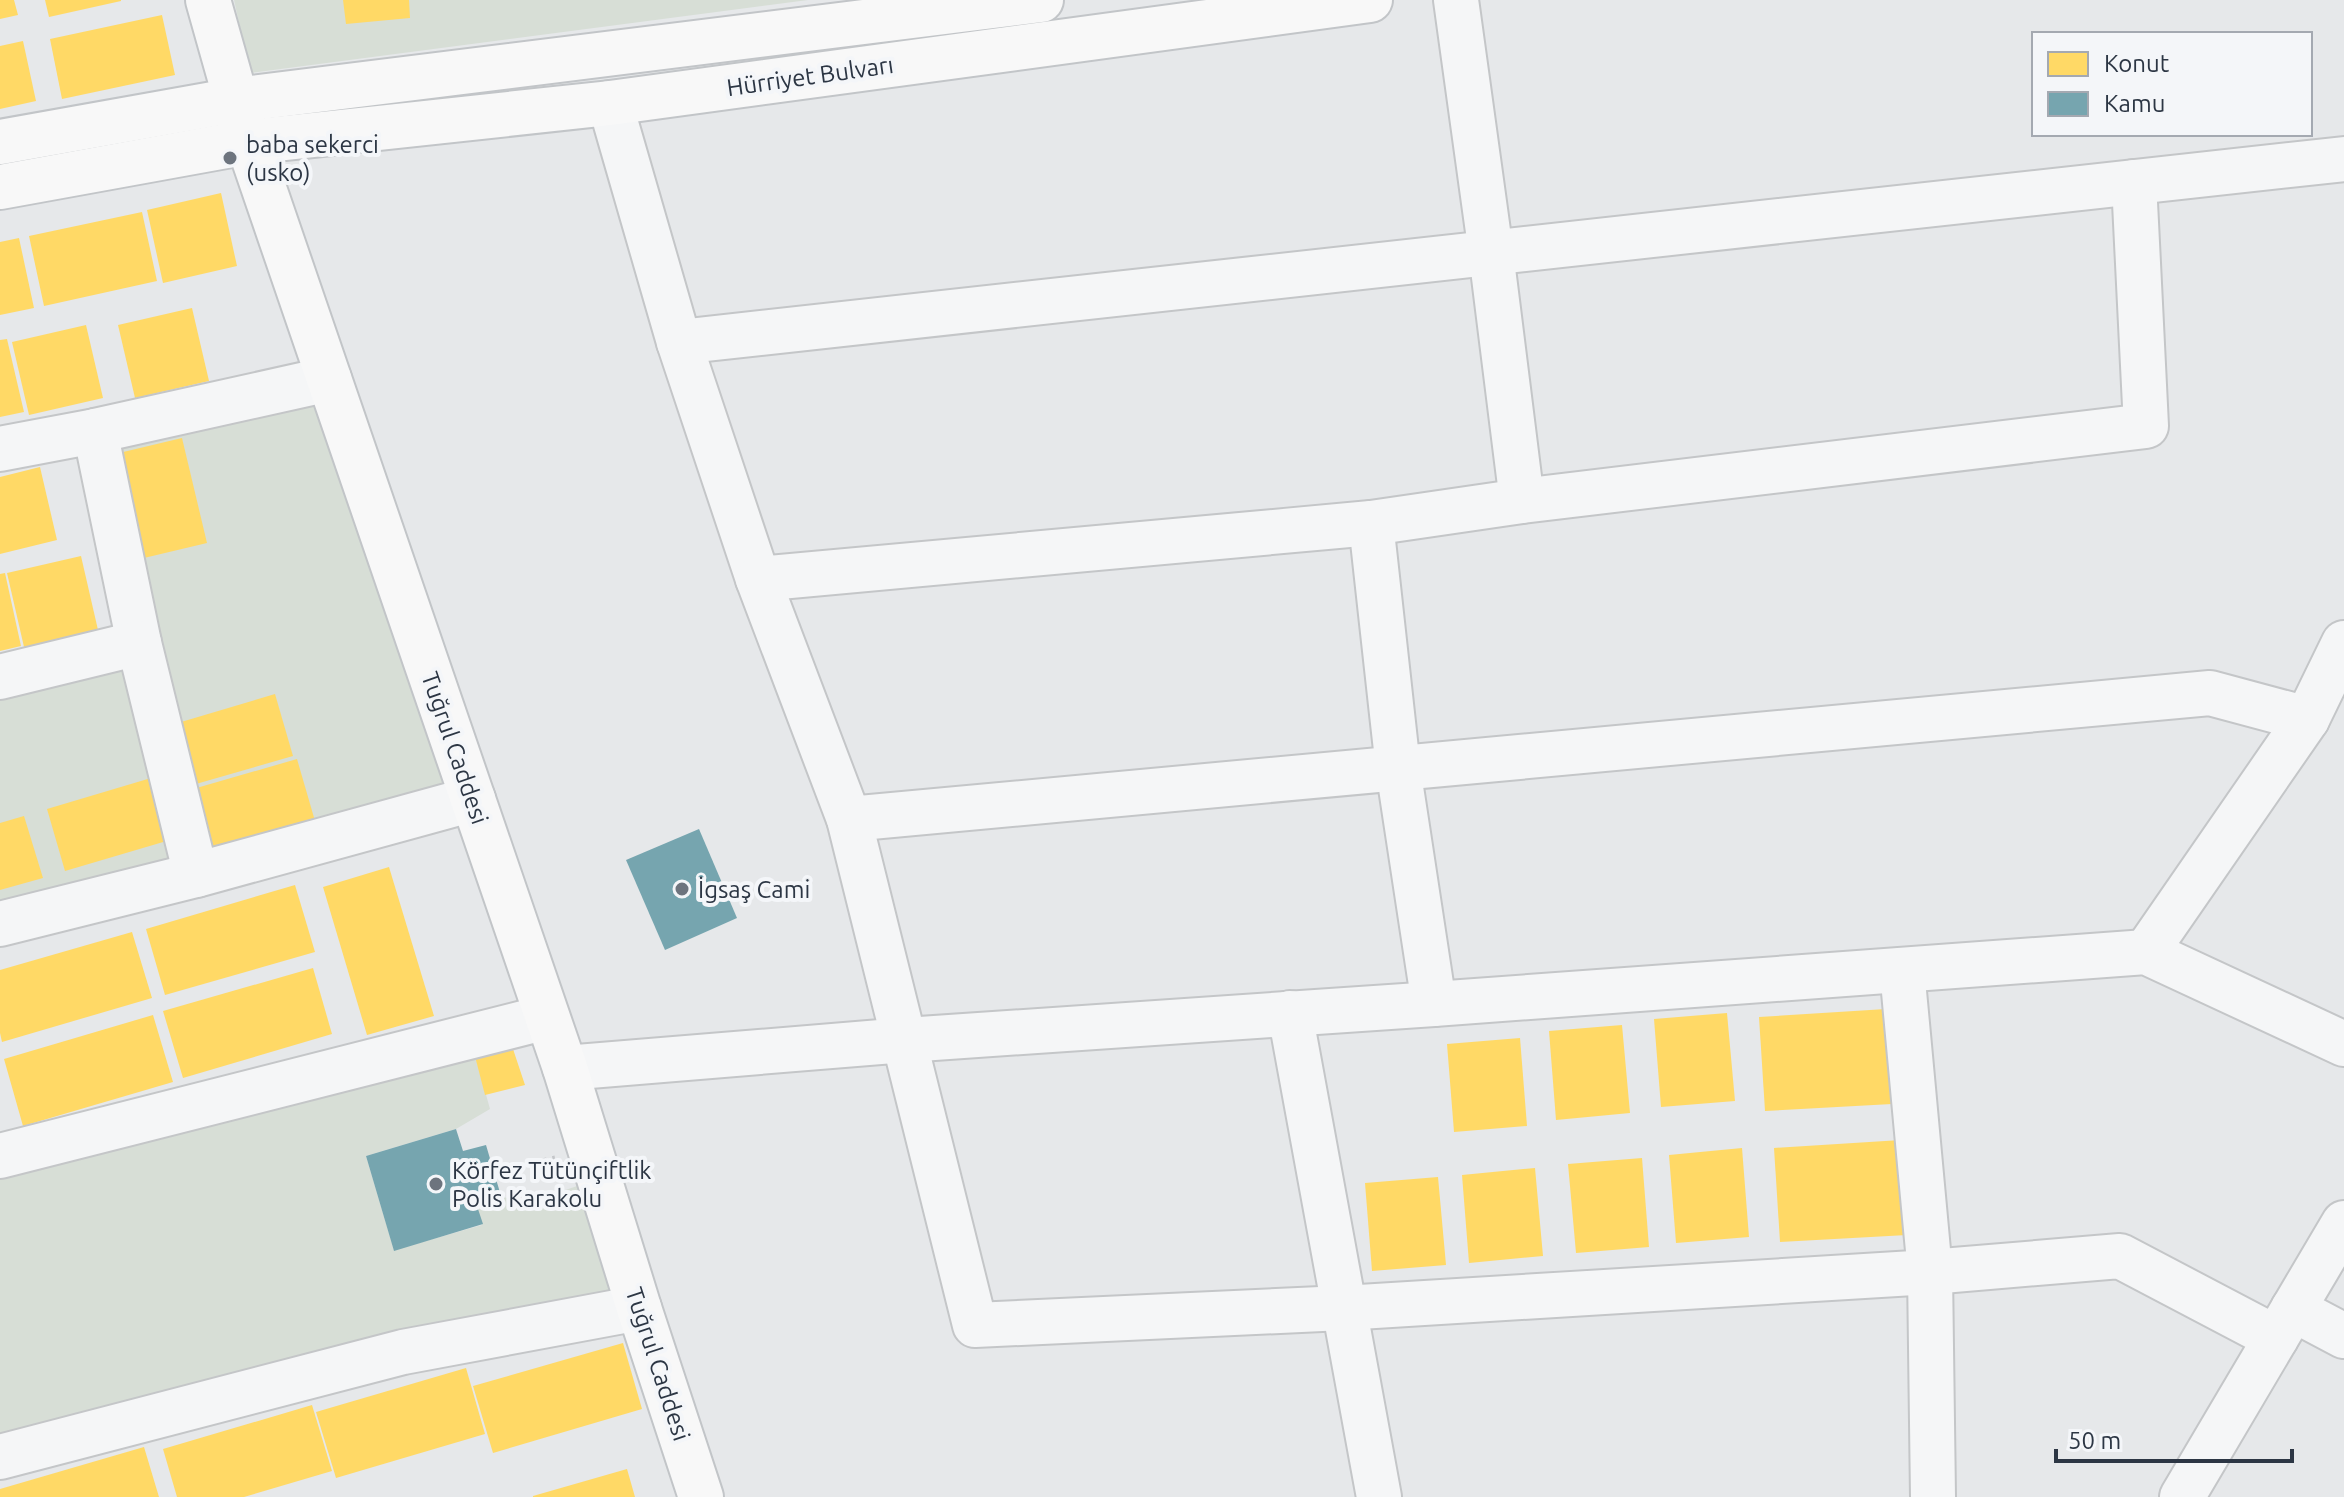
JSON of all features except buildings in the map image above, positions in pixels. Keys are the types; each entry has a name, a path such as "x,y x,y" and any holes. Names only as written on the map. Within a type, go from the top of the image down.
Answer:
{"main road":[{"name":"Tuğrul Caddesi","path":"208,0 248,142 565,1068 701,1497"},
{"name":"Hürriyet Bulvarı","path":"0,142 236,100 1041,0"},
{"name":"Hürriyet Bulvarı","path":"0,187 248,142 610,103 1370,0"}],"street":[{"path":"1456,0 1522,501"},
{"path":"610,103 679,342 758,579 849,819 975,1325 1343,1308 1930,1272 2120,1256 2285,1324 2344,1336"},
{"path":"679,342 2344,159"},
{"path":"758,579 1371,523 1522,501 2146,426 2134,182"},
{"path":"0,449 329,379"},
{"path":"95,431 139,643 196,875"},
{"path":"1371,523 1398,768 1434,1004"},
{"path":"0,677 139,643"},
{"path":"2146,952 2307,719 2344,643"},
{"path":"849,819 2210,693 2307,719"},
{"path":"0,924 196,875 473,799"},
{"path":"565,1068 905,1040 2146,952 2344,1044"},
{"path":"1902,970 1930,1272 1933,1497"},
{"path":"1290,1013 1379,1497"},
{"path":"0,1156 547,1017"},
{"path":"2182,1497 2344,1223"},
{"path":"0,1457 403,1352 639,1308"}],"path":[{"path":"494,1172 592,1152"}],"shaded area":[{"path":"234,0 808,0 250,73"},
{"path":"329,379 473,799 0,924 0,677 139,642 95,431"},
{"path":"470,1037 490,1109 456,1129 366,1156 394,1250 482,1225 476,1203 501,1196 525,1204 580,1185 617,1312 0,1457 0,1156"}],"place":[{"name":"baba sekerci (usko)","path":"230,158"},
{"name":"İgsaş Cami","path":"682,889"},
{"name":"Körfez Tütünçiftlik Polis Karakolu","path":"436,1184"}]}
